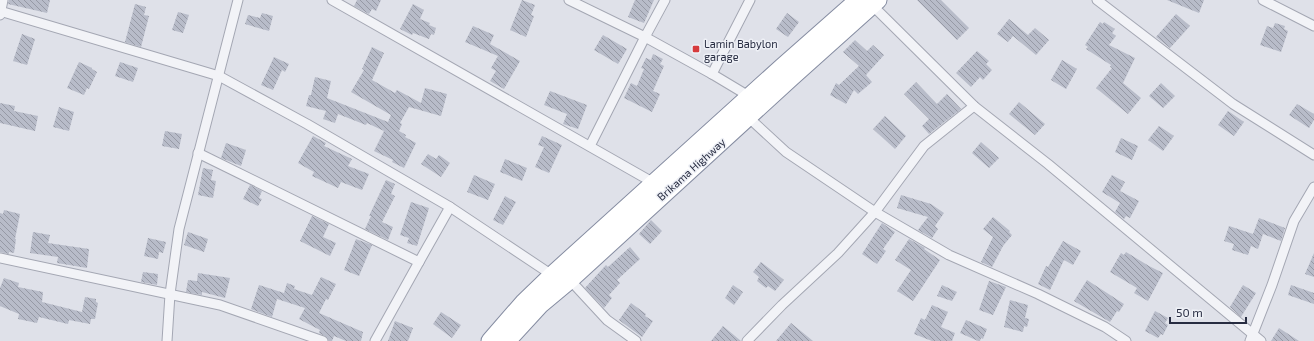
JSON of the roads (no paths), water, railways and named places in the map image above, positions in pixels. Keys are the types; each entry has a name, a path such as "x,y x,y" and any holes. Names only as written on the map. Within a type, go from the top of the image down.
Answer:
{"highway":[{"name":"Brikama Highway","path":"490,341 524,302 552,275 654,183 756,100 869,2"},
{"name":"Brikama Highway","path":"506,341 540,305 570,280 748,117 756,100"}],"street":[{"path":"3,0 0,13 219,76 307,124 450,207 552,275"},
{"path":"167,341 170,294 179,229 238,0"},
{"path":"332,0 654,183"},
{"path":"569,0 645,37 756,100"},
{"path":"590,146 665,0"},
{"path":"712,74 750,0"},
{"path":"1097,0 1233,104 1314,155"},
{"path":"1263,0 1314,26"},
{"path":"869,2 974,106 1054,169 1251,338 1261,341"},
{"path":"747,341 782,305 838,253 875,212 924,146 974,106"},
{"path":"748,117 786,152 875,212 949,255 1038,294 1105,327 1126,341"},
{"path":"198,152 419,262"},
{"path":"1251,338 1272,286 1294,221 1314,187"},
{"path":"375,341 450,207"},
{"path":"0,258 220,305 324,341"},
{"path":"570,280 607,320 636,341"}],"place":[{"name":"Lamin Babylon garage","path":"696,49"}]}
